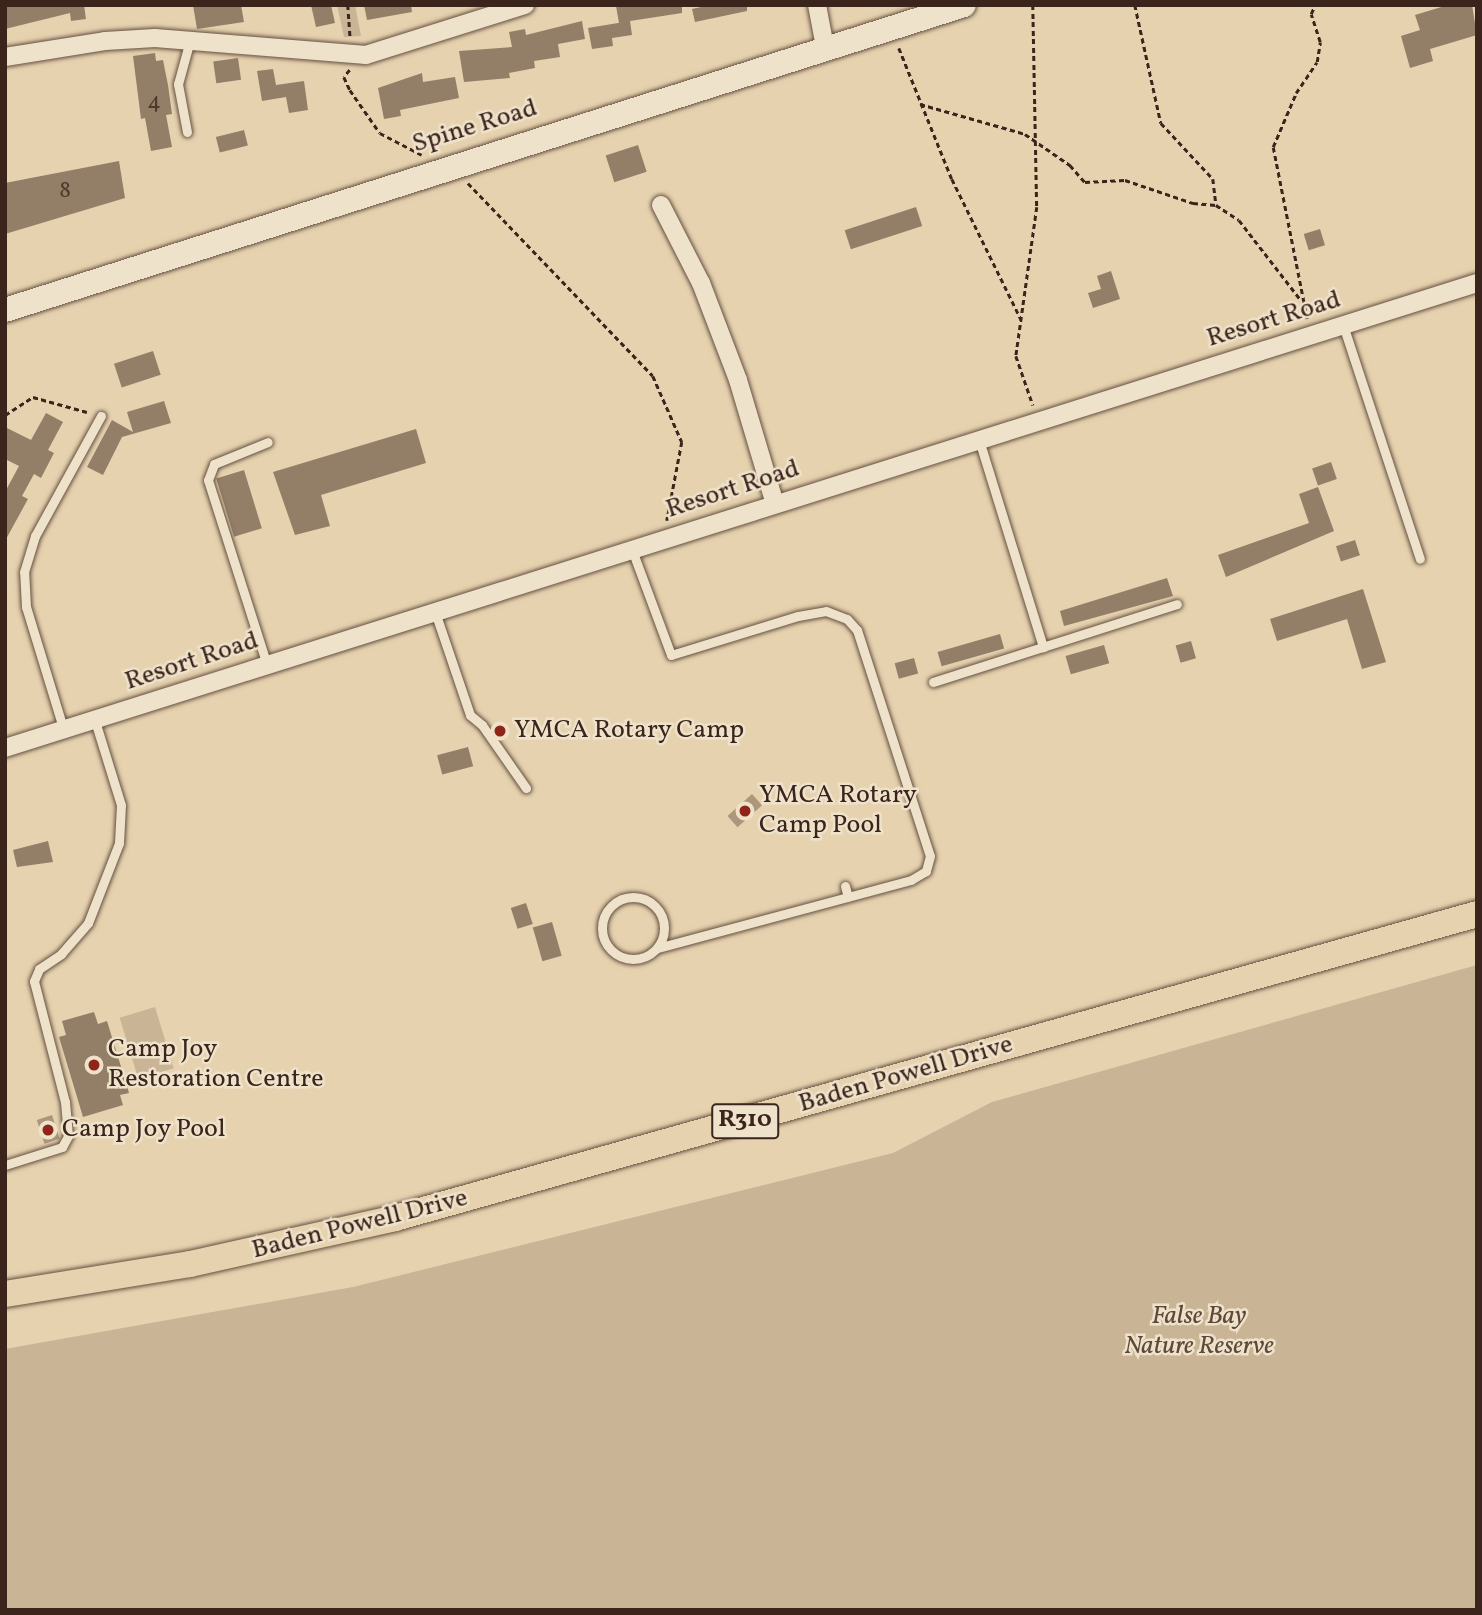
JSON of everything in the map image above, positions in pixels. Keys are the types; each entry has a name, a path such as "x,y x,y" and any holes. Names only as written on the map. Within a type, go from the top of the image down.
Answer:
{"main road":[{"name":"Spine Road","path":"5,310 450,165 661,103 825,47 964,5"},
{"name":"Baden Powell Drive","path":"5,1294 190,1264 396,1218 1477,914"}],"street":[{"path":"5,57 105,41 190,40 353,55 388,50 525,5"},
{"path":"817,5 825,47"},
{"path":"661,205 701,282 738,380 775,504"},
{"name":"Resort Road","path":"5,748 1477,283"}],"lane":[{"path":"187,132 178,84 190,40"},
{"path":"1343,325 1420,559"},
{"path":"64,731 26,607 23,581 34,536 101,416"},
{"path":"979,440 1043,647"},
{"path":"267,666 208,481 214,464 268,442"},
{"path":"632,550 671,654 816,612 841,613 857,630 930,856 926,871 911,880 658,948 635,960 611,950 602,927 609,908 630,897 654,904 665,926 658,948"},
{"path":"933,682 1177,604"},
{"path":"435,612 470,715 482,725 526,788"},
{"path":"5,1165 62,1147 68,1136 65,1102 34,981 39,969 61,954 88,923 119,843 121,805 95,721"},
{"path":"845,886 848,897"}],"path":[{"path":"348,5 353,55 352,67 344,77 380,133 450,165 653,376 682,442 670,499 667,538"},
{"path":"1033,5 1037,207 1016,356 1039,421"},
{"path":"1135,5 1161,123 1213,179 1216,205"},
{"path":"1312,335 1300,299 1275,173 1273,147 1296,93 1317,62 1320,42 1311,14 1315,5"},
{"path":"892,27 920,104 1021,319"},
{"path":"920,104 1035,139 1070,164 1085,182 1125,180 1193,203 1216,205 1240,220 1300,299"},
{"path":"5,415 33,397 101,416"}],"green space":[{"path":"337,5 355,5 361,36 344,37"},
{"name":"False Bay Nature Reserve","path":"1477,965 1477,1610 5,1610 5,1349 353,1287 893,1153 992,1102"},
{"path":"155,1007 174,1068 138,1079 120,1018"}],"shaded area":[{"name":"YMCA Rotary Camp Pool","path":"752,794 762,805 738,827 727,816"},
{"name":"Camp Joy Pool","path":"52,1115 60,1139 45,1144 37,1120"}],"building":[{"path":"5,5 84,5 86,19 71,21 70,13 5,29"},
{"path":"193,5 241,5 244,22 197,29"},
{"path":"311,5 331,5 335,23 316,27"},
{"path":"364,5 411,5 412,12 367,20"},
{"path":"682,5 682,13 630,21 632,35 612,38 613,46 592,49 588,28 619,23 616,6"},
{"path":"710,5 747,5 747,11 695,22 692,9"},
{"path":"1448,5 1472,5 1477,35 1430,49 1433,61 1410,68 1401,36 1420,30 1415,15"},
{"path":"582,21 585,39 558,44 560,57 534,61 535,68 509,73 510,78 464,82 459,51 512,47 509,32 525,29 526,35"},
{"path":"155,53 156,61 163,60 168,85 172,114 166,115 172,147 151,151 145,118 141,119 133,56"},
{"path":"238,58 241,80 216,83 213,61"},
{"path":"273,69 276,85 304,81 308,110 289,113 286,97 262,101 257,71"},
{"path":"422,73 423,82 455,77 459,98 400,110 401,116 384,119 378,88"},
{"path":"244,130 248,146 220,153 216,137"},
{"path":"638,145 647,172 614,182 606,156"},
{"path":"119,161 125,198 5,234 5,183"},
{"path":"916,207 922,226 851,249 845,230"},
{"path":"1320,229 1325,245 1309,250 1304,234"},
{"path":"1111,271 1120,299 1093,308 1088,293 1101,289 1097,276"},
{"path":"153,351 161,375 122,387 114,364"},
{"path":"164,401 171,423 122,437 103,475 87,467 112,420 133,432 127,412"},
{"path":"46,413 63,422 48,450 54,453 41,478 34,474 22,496 28,499 5,541 5,492 19,466 5,459 5,427 31,440"},
{"path":"416,429 426,463 321,495 330,526 295,535 273,472"},
{"path":"1331,462 1337,479 1318,486 1312,469"},
{"path":"244,470 262,528 234,537 216,478"},
{"path":"1318,487 1334,531 1226,577 1218,555 1309,523 1299,494"},
{"path":"1355,540 1360,555 1341,561 1336,546"},
{"path":"1167,578 1173,596 1064,626 1060,611"},
{"path":"1363,589 1386,662 1362,669 1347,619 1277,641 1270,619"},
{"path":"1000,634 1004,648 942,666 938,652"},
{"path":"1191,641 1196,658 1181,663 1176,645"},
{"path":"1104,645 1109,663 1071,674 1066,656"},
{"path":"914,658 918,673 899,679 895,663"},
{"path":"468,747 473,766 442,775 437,755"},
{"path":"48,841 53,862 17,867 13,850"},
{"path":"526,903 533,924 518,929 511,908"},
{"path":"552,922 562,956 542,961 533,928"},
{"name":"Camp Joy Restoration Centre","path":"94,1012 98,1024 107,1021 129,1093 120,1095 123,1105 83,1117 59,1037 66,1035 62,1021"}],"place":[{"name":"YMCA Rotary Camp","path":"500,731"},
{"name":"YMCA Rotary Camp Pool","path":"745,811"},
{"name":"Camp Joy Restoration Centre","path":"94,1065"},
{"name":"Camp Joy Pool","path":"48,1130"}]}
